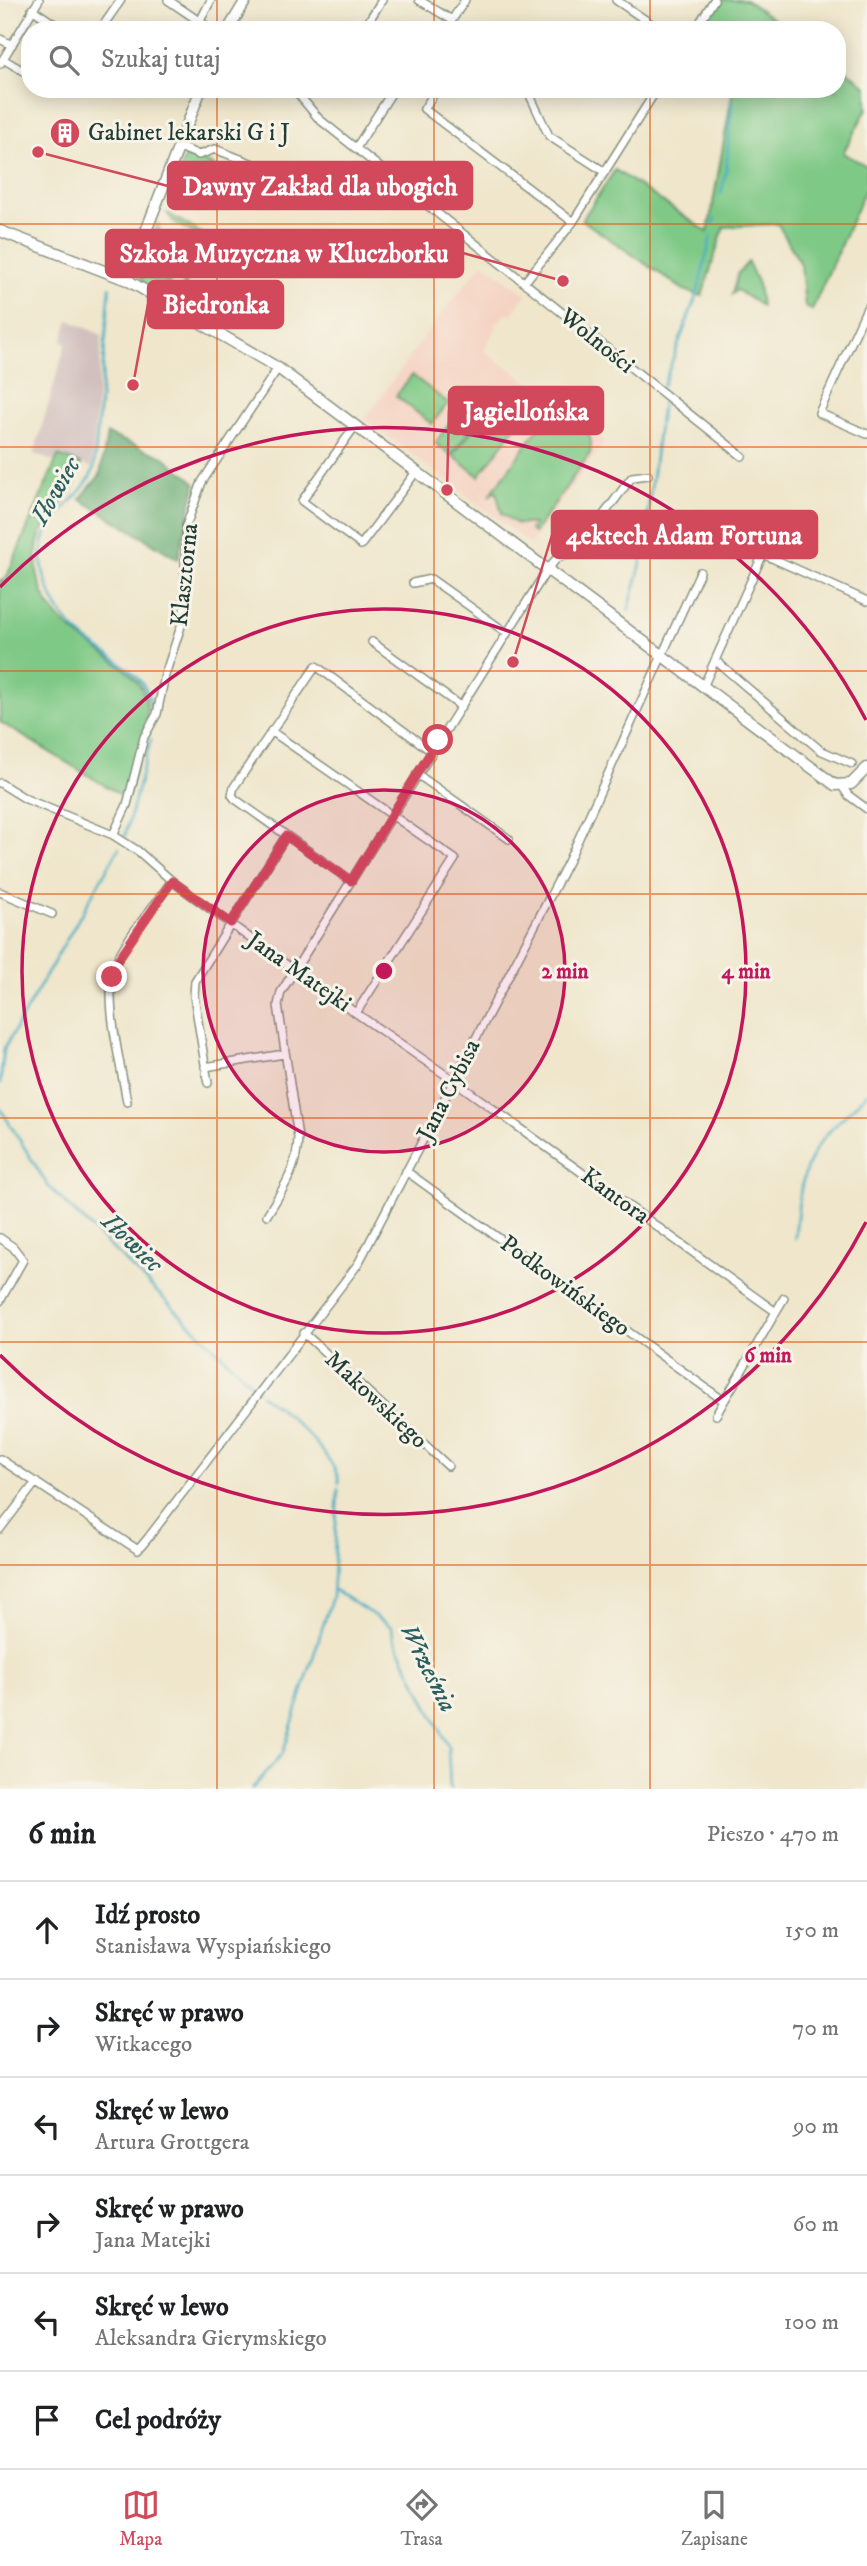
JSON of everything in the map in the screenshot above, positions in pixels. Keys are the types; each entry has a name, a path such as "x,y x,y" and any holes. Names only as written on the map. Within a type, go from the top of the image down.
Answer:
{"street":[{"path":"106,21 121,0"},
{"path":"168,0 200,21 211,0"},
{"path":"235,21 246,0"},
{"path":"369,21 382,0"},
{"path":"419,0 453,20 465,0"},
{"path":"616,0 647,21"},
{"path":"701,21 714,0"},
{"path":"26,21 36,3 54,21"},
{"path":"21,29 2,62 21,71"},
{"path":"0,39 12,45"},
{"path":"127,280 198,98"},
{"name":"Wolności","path":"302,98 319,119 742,456"},
{"path":"356,148 388,98"},
{"path":"431,98 424,108 573,222"},
{"path":"531,98 549,136 605,172"},
{"path":"524,283 573,222 651,98"},
{"path":"179,147 199,155 215,149 258,166"},
{"path":"0,232 127,280 278,368 830,782 842,786 851,784 867,768"},
{"path":"867,308 819,413 867,434"},
{"name":"Klasztorna","path":"113,835 127,805 144,737 157,714 165,674 184,617 186,526 202,482 278,368"},
{"path":"355,426 302,501 361,545 416,472"},
{"path":"267,1215 289,1181 298,1155 278,1005 281,992 547,570 557,558 575,553 632,477 648,475"},
{"path":"703,687 763,554 867,601"},
{"name":"Jana Cybisa","path":"36,1482 138,1550 358,1264 568,862 700,572"},
{"path":"413,583 431,579 507,633"},
{"path":"372,642 460,706"},
{"path":"715,660 820,750 852,764"},
{"path":"351,881 232,795 271,731 316,666 431,751"},
{"path":"271,731 455,859 356,1013"},
{"path":"417,774 509,839"},
{"name":"Jana Matejki","path":"0,783 56,813 113,835 156,864 172,881 295,971 453,1080"},
{"path":"842,786 848,795 867,809"},
{"path":"208,1083 194,996 195,981 286,836"},
{"path":"127,1102 113,1010 112,977 117,961 172,881"},
{"path":"0,892 51,914"},
{"path":"205,1067 285,1054"},
{"name":"Kantora","path":"453,1080 776,1312"},
{"name":"Podkowińskiego","path":"407,1171 724,1401"},
{"path":"0,1238 13,1247 23,1260 0,1301"},
{"path":"716,1415 784,1298"},
{"name":"Makowskiego","path":"304,1333 448,1466"},
{"path":"0,1459 36,1482 0,1529"}],"shaded area":[{"path":"483,263 526,294 511,315 507,312 498,323 492,323 497,327 484,350 591,428 605,442 530,544 365,419 431,327"},
{"path":"69,320 102,335 92,468 59,456 56,462 34,454 66,343 62,340"}],"green space":[{"path":"719,0 746,0 776,21 706,21"},
{"path":"846,70 867,87 867,109 843,153 867,166 867,185 812,310 805,307 801,265 778,224 724,227 702,296 684,290 582,220 615,170 708,232 731,98 846,98"},
{"path":"190,155 238,177 221,206 199,194 191,210 170,197 185,156"},
{"path":"166,212 213,240 206,253 201,255 177,301 185,283 178,274 181,262 187,264 199,237 174,222"},
{"path":"158,224 161,237 146,268 170,283 163,295 144,284 140,276"},
{"path":"748,262 758,284 761,306 737,290 732,294 738,273"},
{"path":"412,375 448,403 432,424 396,396"},
{"path":"494,401 520,421 479,476 453,456"},
{"path":"456,415 472,427 451,455 435,443"},
{"path":"566,415 583,424 589,434 590,453 534,533 530,530 534,524 517,524 502,514 496,491 489,496 541,425 552,417"},
{"path":"107,434 164,457 196,483 178,559 80,499 100,475"},
{"path":"58,456 81,464 72,489 46,524 39,540 38,579 48,604 64,624 123,668 138,683 146,700 144,735 127,799 0,722 0,580 5,581"}],"waterway":[{"path":"721,194 726,171 732,101"},
{"path":"714,224 715,219"},
{"path":"663,386 698,291 711,236"},
{"name":"Iłowiec","path":"110,287 94,468 83,488 47,532 42,549 42,565 50,592 67,621 86,640 133,674 149,696 151,710"},
{"path":"628,611 641,564 662,402"},
{"name":"Iłowiec","path":"125,836 151,739"},
{"name":"Iłowiec","path":"0,1084 4,1049 119,848"},
{"path":"795,1238 801,1187 809,1162 827,1134 867,1093"},
{"name":"Iłowiec","path":"0,1108 48,1186 258,1390"},
{"name":"Iłowiec","path":"261,1395 308,1434 329,1460 339,1483"},
{"name":"Iłowiec","path":"252,1789 283,1753 332,1597 338,1489"},
{"name":"Września","path":"334,1590 392,1627 393,1637 448,1746 450,1789"}],"place":[{"name":"Gabinet lekarski G i J","path":"65,133"},
{"name":"Dawny Zakład dla ubogich","path":"38,152"},
{"name":"Szkoła Muzyczna w Kluczborku","path":"563,281"},
{"name":"Biedronka","path":"133,385"},
{"name":"Jagiellońska","path":"447,490"},
{"name":"4ektech Adam Fortuna","path":"513,662"}],"route":[{"path":"112,977 117,961 172,881 231,923 286,836 351,881 438,740"}]}
